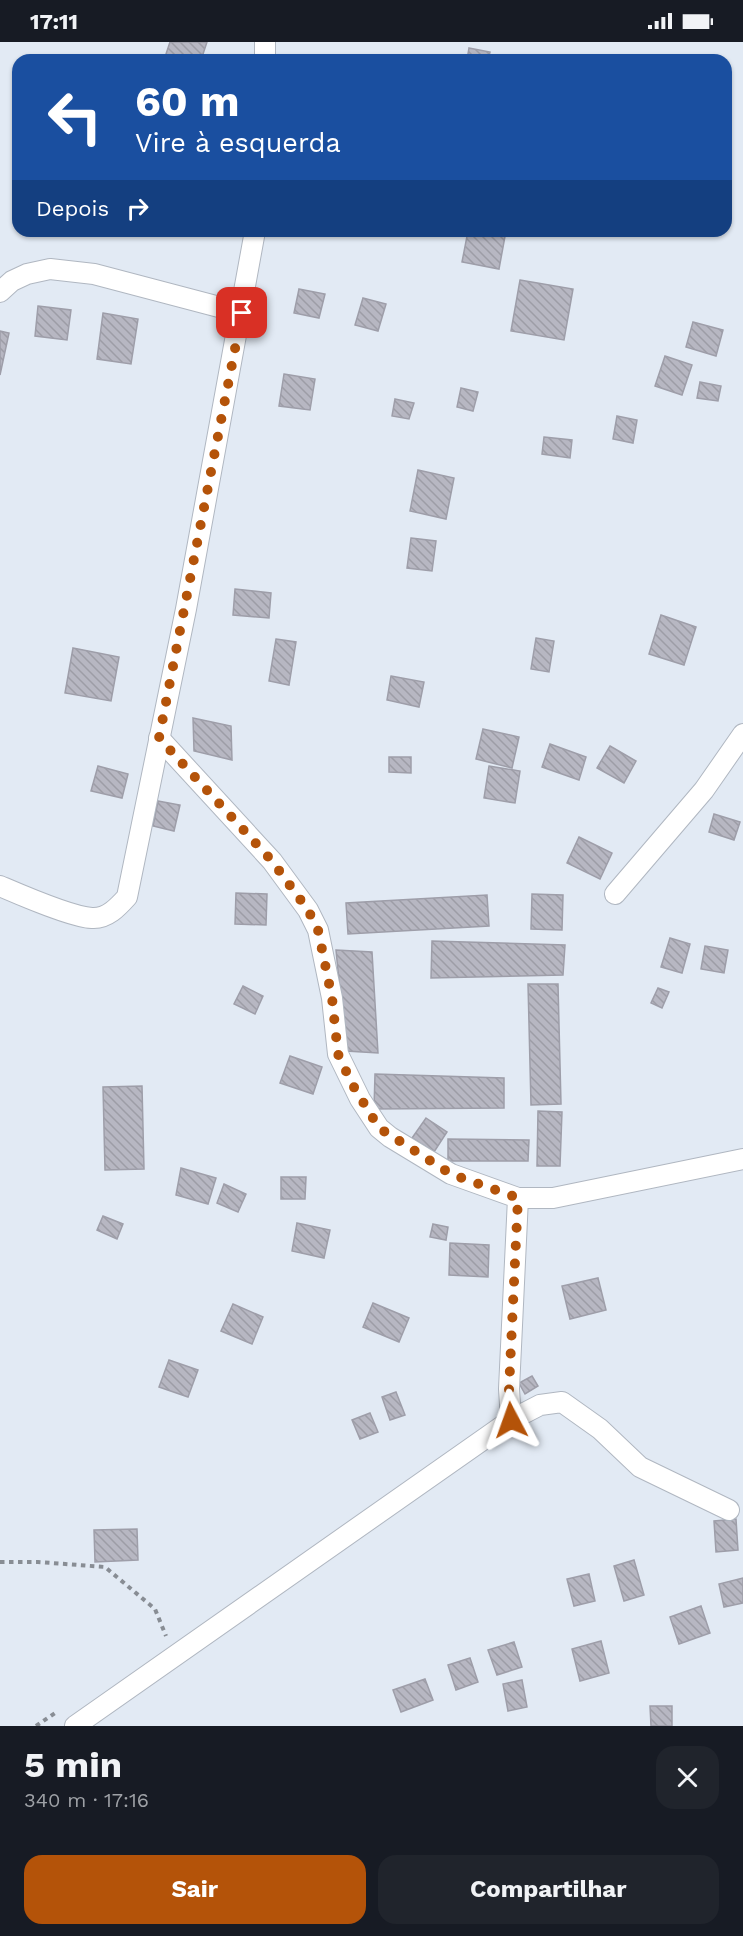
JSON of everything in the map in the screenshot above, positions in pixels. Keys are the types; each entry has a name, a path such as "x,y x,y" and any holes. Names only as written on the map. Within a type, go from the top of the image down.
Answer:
{"street":[{"path":"0,885 33,900 93,918 116,910 127,897 242,313 254,237"},
{"path":"0,292 12,281 27,274 50,269 94,274 242,313"},
{"path":"615,894 704,790 743,734"},
{"path":"159,738 272,861 308,910 318,930 332,998 338,1054 360,1099 379,1128 451,1174 518,1198 553,1198 596,1191 743,1158"},
{"path":"511,1420 509,1389 518,1198"},
{"path":"75,1726 511,1420 540,1405 562,1402 600,1429 640,1467 729,1510"}],"path":[{"path":"0,1562 38,1562 105,1567 154,1609 178,1655"}],"building":[{"path":"170,42 207,42 203,54 166,54"},
{"path":"469,48 490,52 490,54 468,54"},
{"path":"467,237 505,237 499,269 462,262"},
{"path":"520,280 573,289 564,340 511,331"},
{"path":"299,289 325,294 319,318 294,313"},
{"path":"363,298 386,304 378,331 355,325"},
{"path":"38,306 71,310 67,340 35,336"},
{"path":"103,313 138,319 131,364 97,359"},
{"path":"693,322 723,330 716,356 686,347"},
{"path":"0,331 9,333 0,375"},
{"path":"665,356 692,365 682,395 655,386"},
{"path":"284,374 315,379 310,410 279,406"},
{"path":"700,382 721,386 718,401 697,398"},
{"path":"461,388 478,392 473,411 457,407"},
{"path":"395,399 414,403 409,419 392,416"},
{"path":"617,416 637,420 633,443 613,439"},
{"path":"544,437 572,440 570,458 542,454"},
{"path":"418,470 454,478 446,519 410,511"},
{"path":"411,538 436,541 432,571 407,568"},
{"path":"235,589 271,593 269,618 233,615"},
{"path":"661,615 696,627 684,665 649,654"},
{"path":"536,638 554,641 549,672 531,669"},
{"path":"276,639 296,642 289,685 269,681"},
{"path":"73,648 119,657 111,701 65,693"},
{"path":"391,676 424,682 419,707 387,700"},
{"path":"193,718 231,726 232,760 194,751"},
{"path":"483,729 519,737 512,768 476,759"},
{"path":"550,744 586,757 579,780 542,767"},
{"path":"610,746 636,761 624,783 597,768"},
{"path":"389,757 411,757 411,773 389,772"},
{"path":"98,766 128,774 122,798 91,791"},
{"path":"489,766 520,771 515,803 484,798"},
{"path":"158,801 180,805 174,831 153,826"},
{"path":"714,814 740,822 734,840 709,832"},
{"path":"579,837 612,853 600,879 567,863"},
{"path":"236,893 267,894 266,925 235,924"},
{"path":"532,894 563,895 562,930 531,929"},
{"path":"487,895 489,926 348,934 346,903"},
{"path":"670,938 690,944 682,973 661,967"},
{"path":"432,941 565,945 563,975 431,978"},
{"path":"705,946 728,950 724,973 701,969"},
{"path":"336,950 372,952 378,1053 346,1051"},
{"path":"528,984 558,984 561,1104 531,1105"},
{"path":"243,986 263,996 255,1014 234,1004"},
{"path":"658,988 669,992 662,1008 651,1003"},
{"path":"290,1056 322,1067 313,1094 280,1083"},
{"path":"375,1074 504,1078 504,1108 374,1109"},
{"path":"142,1086 144,1169 105,1170 103,1087"},
{"path":"538,1111 562,1112 560,1166 537,1166"},
{"path":"426,1118 447,1132 434,1152 412,1138"},
{"path":"448,1139 529,1140 528,1161 448,1161"},
{"path":"181,1168 216,1178 208,1204 176,1195"},
{"path":"281,1177 306,1177 305,1199 281,1199"},
{"path":"224,1184 246,1194 238,1212 217,1203"},
{"path":"103,1216 123,1224 117,1239 97,1230"},
{"path":"297,1223 330,1230 324,1258 292,1251"},
{"path":"433,1224 448,1227 446,1240 430,1237"},
{"path":"450,1243 489,1245 488,1277 449,1275"},
{"path":"598,1278 606,1310 570,1319 562,1286"},
{"path":"373,1303 409,1318 399,1342 363,1327"},
{"path":"233,1304 263,1317 252,1344 221,1331"},
{"path":"169,1360 198,1370 188,1397 159,1387"},
{"path":"532,1376 538,1386 525,1394 519,1383"},
{"path":"396,1392 405,1415 390,1420 382,1397"},
{"path":"370,1413 378,1432 360,1439 352,1420"},
{"path":"736,1519 738,1550 716,1552 714,1521"},
{"path":"137,1529 138,1560 95,1562 94,1530"},
{"path":"634,1560 644,1595 624,1601 614,1566"},
{"path":"589,1574 595,1601 574,1606 567,1579"},
{"path":"743,1578 743,1603 724,1607 719,1584"},
{"path":"701,1606 710,1633 679,1644 670,1617"},
{"path":"601,1641 609,1673 580,1681 572,1649"},
{"path":"514,1642 522,1667 497,1675 488,1650"},
{"path":"470,1658 478,1682 456,1690 448,1665"},
{"path":"425,1679 433,1700 401,1712 393,1690"},
{"path":"522,1680 527,1707 508,1711 503,1684"},
{"path":"650,1706 672,1706 672,1726 651,1726"}],"route":[{"path":"242,313 159,738 272,861 308,910 318,930 332,998 338,1054 360,1099 379,1128 451,1174 518,1198 509,1389 511,1420"}]}
